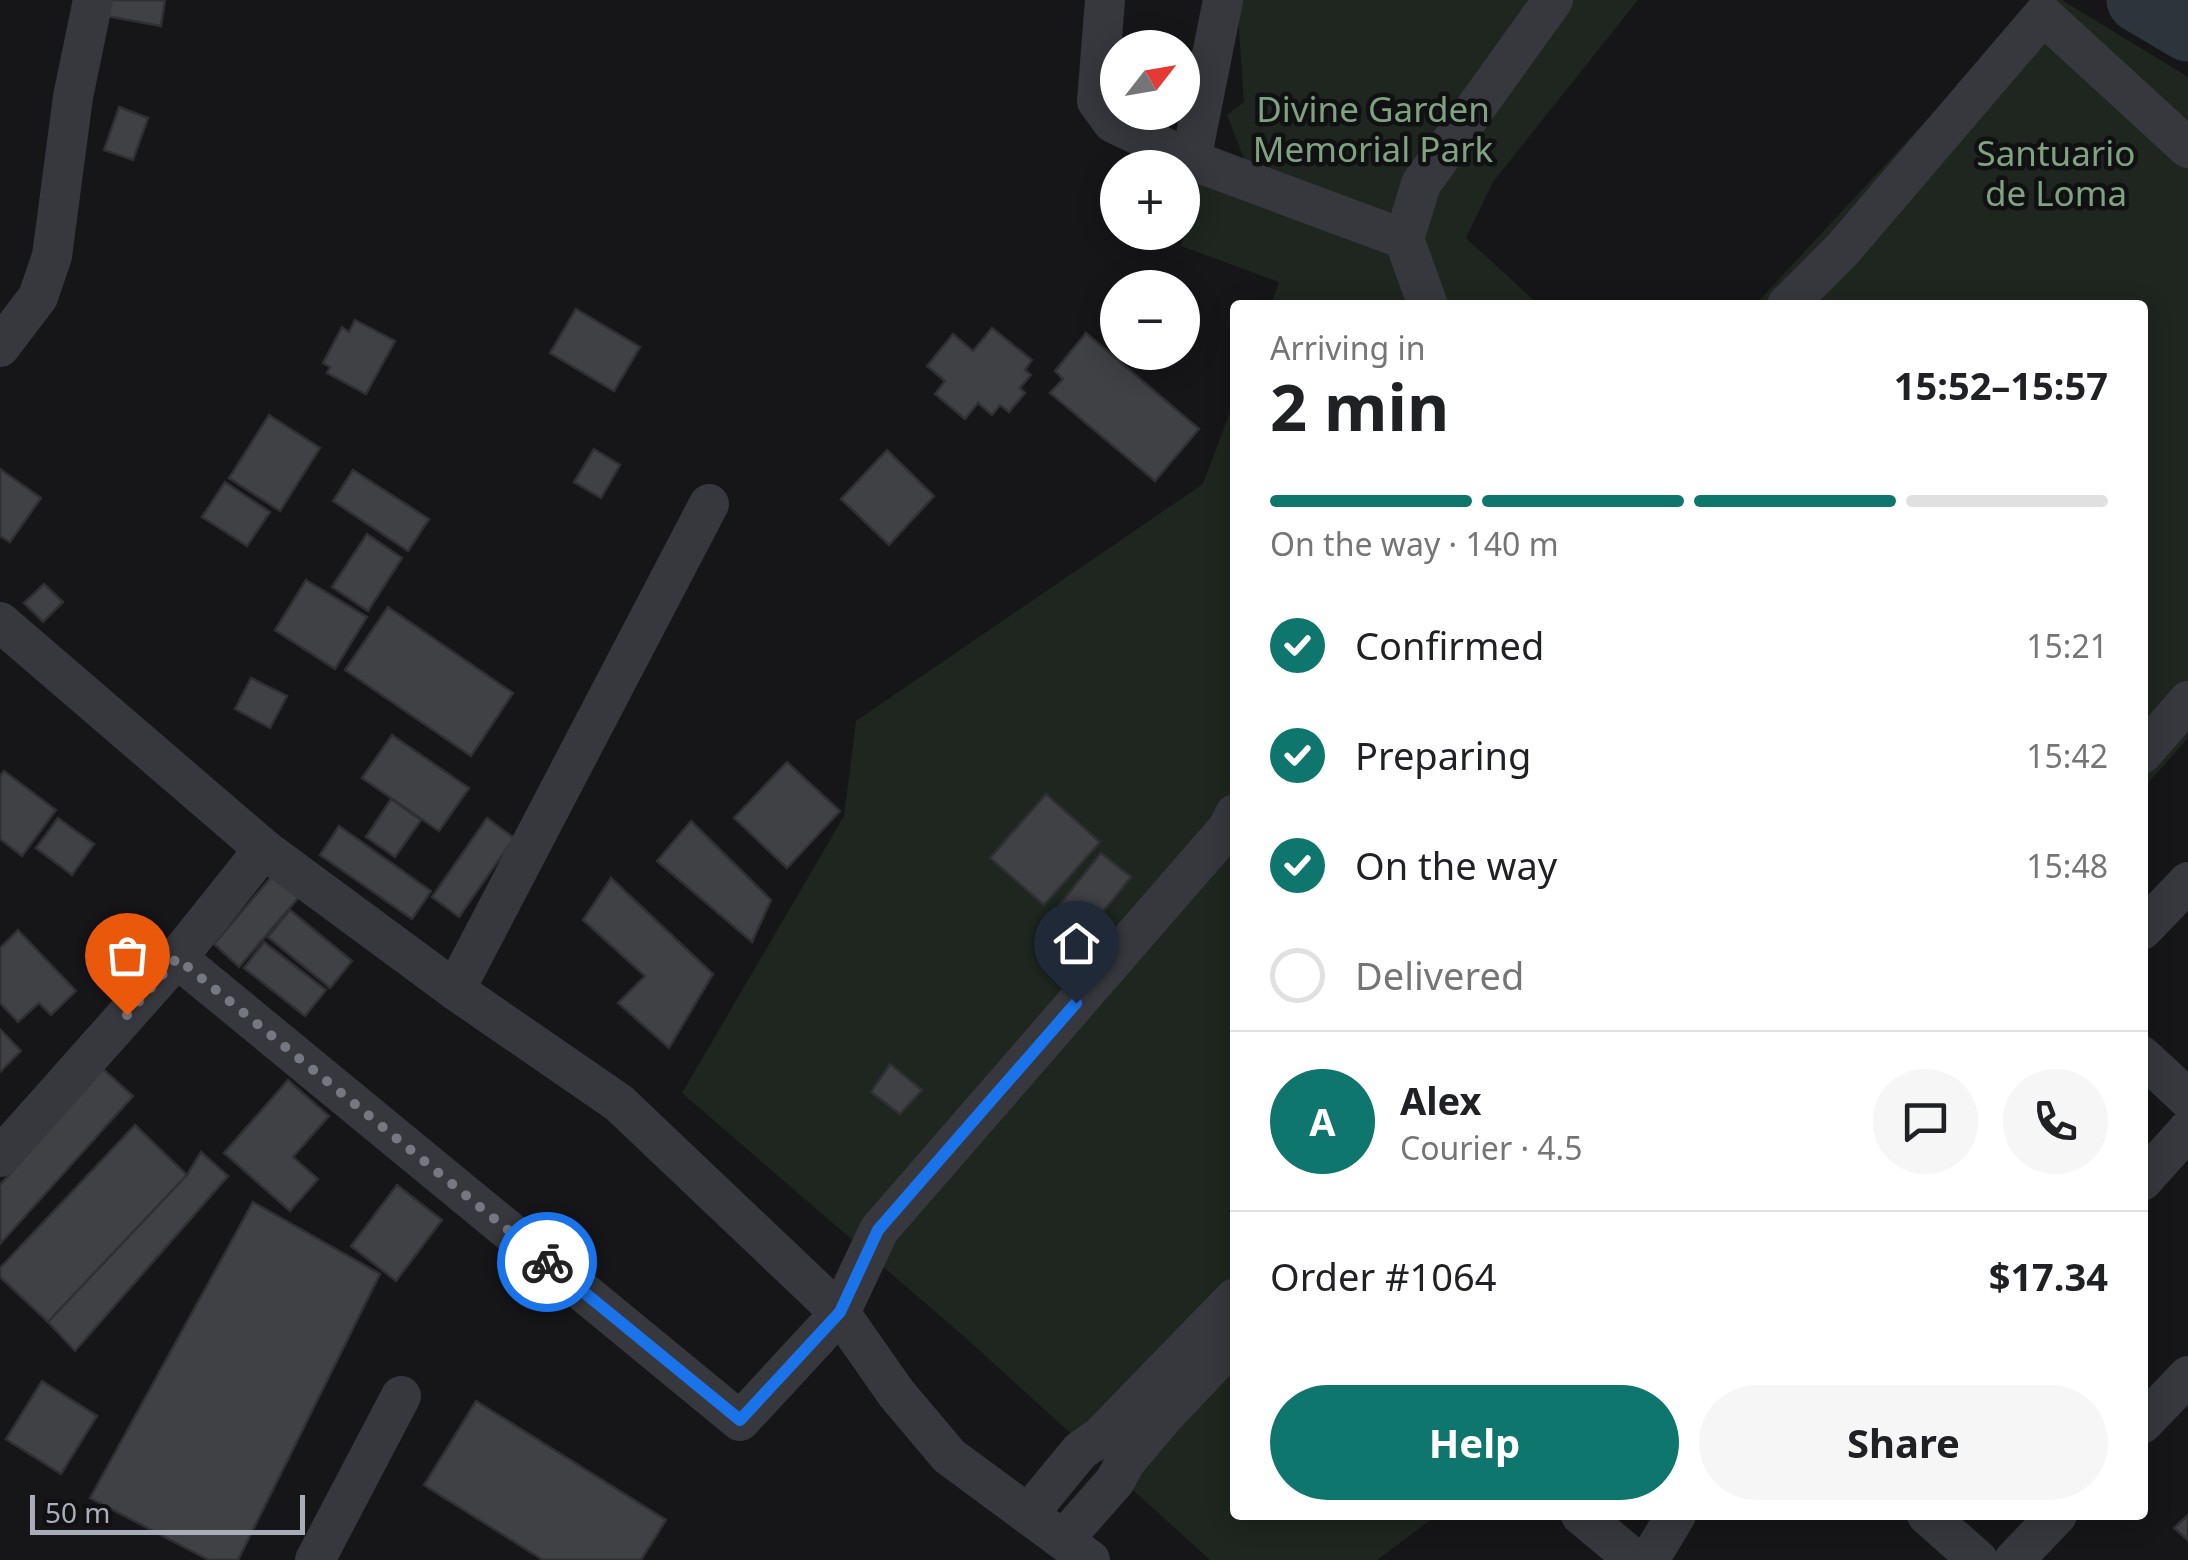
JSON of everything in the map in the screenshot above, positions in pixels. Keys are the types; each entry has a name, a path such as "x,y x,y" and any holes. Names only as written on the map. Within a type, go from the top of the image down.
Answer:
{"street":[{"path":"0,347 38,297 52,256 73,97 93,0"},
{"path":"1104,0 1097,101 1113,123 1170,150"},
{"path":"1193,150 1223,0"},
{"path":"1426,300 1404,239 1420,184 1553,0"},
{"path":"1791,300 1843,249 2043,15 2188,148"},
{"path":"1200,163 1404,239"},
{"path":"455,990 709,504"},
{"path":"0,622 264,849 455,990 619,1103 840,1312 896,1393 949,1456 1077,1550 1126,1461 1230,1346"},
{"path":"2148,747 2188,701"},
{"path":"177,958 740,1420 840,1312 878,1230 1230,824"},
{"path":"0,1157 177,958 264,849"},
{"path":"2148,924 2188,882"},
{"path":"2148,1062 2188,1099"},
{"path":"2148,1174 2188,1130"},
{"path":"1029,1513 1080,1451 1101,1436 1230,1303"},
{"path":"2148,1418 2188,1376"},
{"path":"316,1560 401,1396"},
{"path":"1587,1520 1635,1560"},
{"path":"1648,1560 1673,1520"},
{"path":"1933,1520 1978,1560"},
{"path":"2014,1560 2051,1520"}],"green space":[{"name":"Divine Garden Memorial Park","path":"1237,0 1638,0 1493,182 1466,238 1534,300 1273,300 1279,282 1192,250 1200,250 1200,179 1248,169 1227,115 1244,102"},
{"name":"Santuario de Loma","path":"2038,0 2062,0 2188,77 2188,738 2148,783 2148,300 1760,300"},
{"path":"1230,412 1230,1520 1430,1520 1377,1560 1210,1560 968,1340 682,1093 844,816 856,721 1203,484"}],"building":[{"path":"104,0 165,0 161,26 101,15"},
{"path":"119,107 148,118 133,160 104,150"},
{"path":"576,309 640,347 614,391 550,353"},
{"path":"355,320 395,341 366,394 327,373 330,367 323,363 342,327 349,332"},
{"path":"992,328 1032,360 1025,370 1031,375 1020,388 1025,393 1009,412 1000,405 992,415 978,403 965,419 935,394 945,381 927,366 953,334 973,351"},
{"path":"1086,333 1100,345 1100,370 1130,370 1199,429 1155,481 1050,393 1063,379 1055,371"},
{"path":"269,415 320,448 280,511 229,478"},
{"path":"594,449 620,465 601,498 574,482"},
{"path":"887,450 934,496 889,545 841,499"},
{"path":"0,469 41,498 10,542 0,536"},
{"path":"353,470 429,519 408,551 333,501"},
{"path":"225,482 270,512 247,546 202,517"},
{"path":"367,534 402,558 368,611 332,587"},
{"path":"306,580 367,617 335,669 275,630"},
{"path":"44,584 63,602 43,622 24,603"},
{"path":"388,607 513,693 471,756 345,670"},
{"path":"251,678 287,696 270,728 235,709"},
{"path":"392,735 469,788 439,831 362,778"},
{"path":"787,762 840,811 787,868 734,818"},
{"path":"4,771 56,810 22,856 0,839 0,776"},
{"path":"1046,794 1100,842 1044,905 990,858"},
{"path":"391,799 421,820 395,857 366,837"},
{"path":"58,818 94,844 72,875 36,848"},
{"path":"487,818 514,838 459,917 432,897"},
{"path":"691,821 771,900 752,942 657,861"},
{"path":"339,826 431,891 412,919 320,855"},
{"path":"1101,853 1131,877 1082,938 1052,914"},
{"path":"279,868 305,890 239,967 214,944"},
{"path":"611,878 713,974 669,1048 618,1003 645,976 583,920"},
{"path":"290,910 352,961 330,988 268,937"},
{"path":"18,930 76,991 51,1015 39,1003 18,1022 0,1003 0,948"},
{"path":"264,942 326,990 305,1016 244,968"},
{"path":"0,1029 21,1051 0,1072"},
{"path":"890,1064 922,1090 900,1114 871,1092"},
{"path":"103,1069 133,1096 0,1244 0,1185"},
{"path":"288,1080 329,1116 293,1157 318,1179 290,1211 224,1153"},
{"path":"135,1125 187,1175 48,1322 0,1277 0,1268"},
{"path":"201,1152 228,1176 75,1351 48,1322 187,1175"},
{"path":"397,1185 442,1220 396,1281 351,1246"},
{"path":"253,1202 380,1274 238,1560 209,1560 90,1498"},
{"path":"42,1381 97,1416 61,1474 6,1439"},
{"path":"476,1401 666,1520 641,1560 543,1560 424,1485"},
{"path":"2188,1515 2188,1540 2174,1528"}],"waterway":[{"path":"2139,0 2188,29"}],"way so far":[{"path":"127,1015 177,958 547,1262"}],"route":[{"path":"547,1262 740,1420 840,1312 878,1230 1076,1003"}]}
